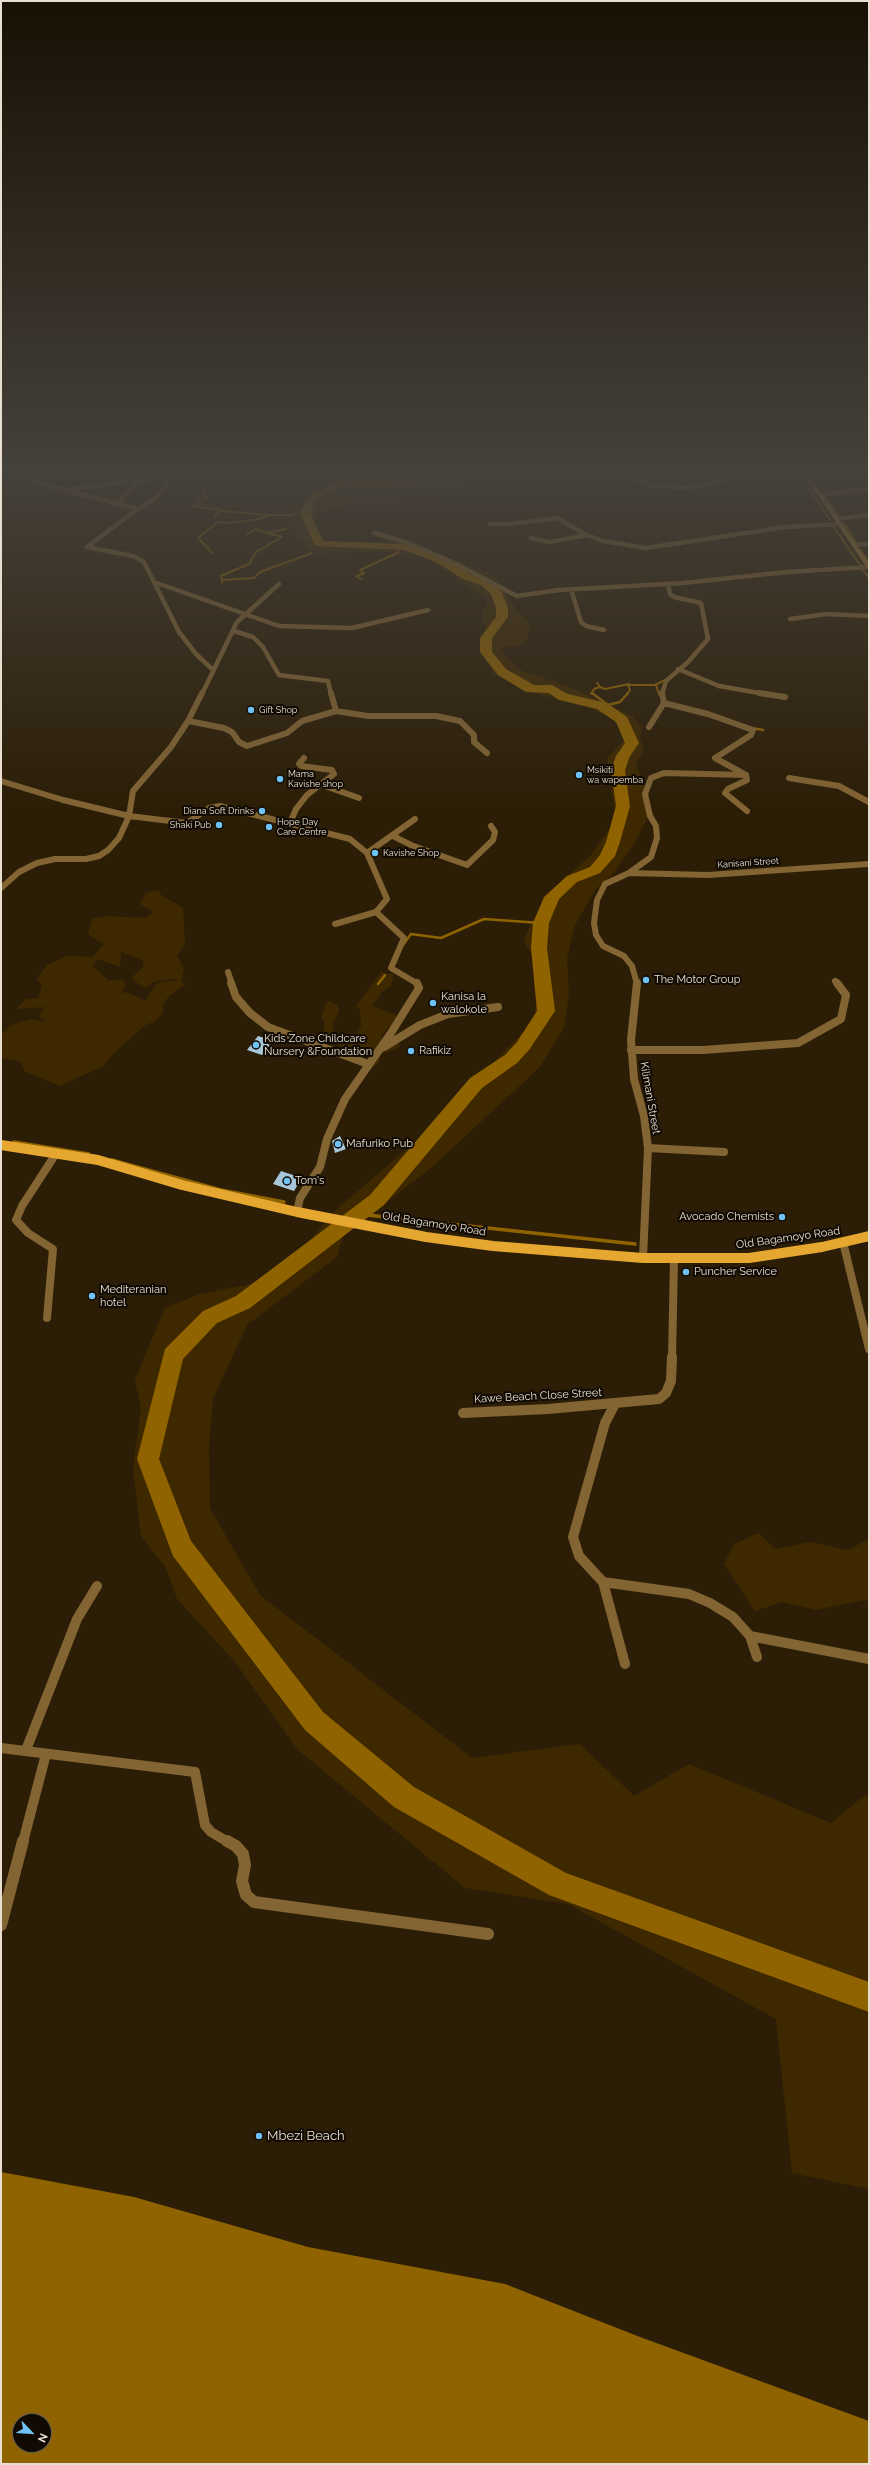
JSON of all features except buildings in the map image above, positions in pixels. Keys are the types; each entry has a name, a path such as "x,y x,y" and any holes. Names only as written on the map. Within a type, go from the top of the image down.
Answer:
{"main road":[{"name":"Old Bagamoyo Road","path":"1,1145 57,1152 98,1160 182,1185 324,1218 493,1246 643,1258 749,1258 869,1236"}],"street":[{"path":"154,583 179,632 196,654 212,669"},
{"path":"157,583 246,613 279,626 352,628 428,610"},
{"path":"491,583 517,596 572,589 678,583"},
{"path":"1,888 20,872 36,863 99,856 108,850 119,838 129,816 133,791 149,770 171,747 188,720 212,669 234,631 237,622 279,584"},
{"path":"649,727 664,703 662,687 678,669 706,643 708,636 701,603 674,597 670,594 668,584"},
{"path":"572,589 581,622 586,626 604,630"},
{"path":"790,619 820,614 869,616"},
{"path":"234,631 253,637 263,647 279,675 328,681 336,711"},
{"path":"678,669 718,686 785,697"},
{"path":"664,703 708,714 751,729 753,732 751,735 716,758 746,775 747,780 728,789 725,793 747,811"},
{"path":"188,720 224,728 232,732 239,742 247,746 287,733 302,721 336,711 368,716 436,716 460,721 474,735 474,742 487,753"},
{"path":"290,823 296,809 306,795 322,785 334,774 332,770 300,766 299,764 304,758"},
{"name":"Kilimani Street","path":"643,1258 648,1148 644,1116 634,1078 631,1050 637,980 632,966 624,956 603,946 596,935 594,923 596,900 605,884 629,873 651,857 657,838 656,826 650,816 645,794 651,778 664,772 746,775"},
{"path":"789,778 839,786 869,802"},
{"path":"1,781 63,800 129,816 187,823 209,808 220,806 337,834 350,839 366,853 387,899 376,912 335,924"},
{"path":"322,785 360,798"},
{"path":"366,853 394,836 415,819"},
{"path":"394,836 412,845 467,865 493,840 495,832 491,826"},
{"name":"Kanisani Street","path":"629,873 651,875 708,875 869,864"},
{"path":"297,1212 300,1198 320,1167 333,1123 345,1099 418,992 419,984 390,968 404,938 376,912"},
{"path":"228,972 236,997 250,1013 268,1027 368,1064"},
{"path":"631,1050 703,1050 798,1044 841,1019 846,996 835,981"},
{"path":"381,1048 420,1025 448,1014 498,1006"},
{"path":"648,1148 724,1152"},
{"path":"47,1318 50,1271 54,1257 53,1249 28,1233 16,1220 22,1206 57,1152"},
{"path":"842,1242 869,1350"},
{"name":"Kawe Beach Close Street","path":"463,1413 659,1400 666,1393 671,1381 674,1259"},
{"name":"Kawe Beach Close Street","path":"615,1404 605,1423 573,1537 579,1556 603,1582 625,1664"},
{"path":"603,1582 689,1594 710,1603 733,1617 750,1636 757,1657"},
{"path":"26,1750 77,1619 97,1586"},
{"path":"750,1636 869,1659"},
{"path":"1,1748 195,1772 205,1825 211,1832 236,1846 243,1854 245,1865 242,1881 246,1895 254,1902 488,1934"},
{"path":"1,1925 46,1754"}],"shaded area":[{"path":"463,583 500,583 516,609 528,621 530,630 526,641 513,647 500,647 508,659 520,670 570,687 632,716 642,727 640,739 644,749 636,763 644,785 649,815 633,846 612,875 596,889 575,925 567,958 569,994 564,1028 539,1068 431,1168 343,1236 337,1257 247,1325 213,1399 209,1448 210,1508 260,1595 472,1758 580,1744 634,1796 689,1764 831,1823 865,1795 869,1798 869,2189 792,2173 776,2019 568,1904 465,1888 297,1749 235,1662 177,1599 166,1568 141,1536 133,1469 141,1409 135,1380 165,1308 200,1294 251,1284 300,1252 338,1208 415,1142 534,1021 540,969 524,941 531,923 552,890 590,856 616,820 607,758 624,740 624,726 615,719 588,707 534,693 493,674 484,654 486,629 481,616 488,599"},
{"path":"159,890 160,894 183,908 185,944 177,956 184,968 181,982 186,984 169,996 163,1004 163,1013 155,1022 147,1024 117,1050 103,1066 60,1086 24,1071 21,1063 15,1060 1,1059 1,1035 10,1025 30,1019 46,1022 39,1016 44,1007 17,1009 25,999 38,998 42,986 37,979 47,965 67,956 93,957 104,944 88,934 92,919 107,916 145,918 153,912 140,904 146,893","holes":["121,952 144,961 142,968 131,978 144,988 156,981 172,979 178,981 165,981 156,984 145,1001 127,992 121,994 126,985 123,980 108,980 93,966 97,959 120,967"]},
{"path":"382,971 385,974 394,974 391,986 382,992 372,1006 396,1015 401,1019 394,1028 389,1027 381,1036 382,1040 398,1043 400,1046 397,1049 381,1054 378,1065 369,1067 368,1058 365,1052 354,1056 347,1055 344,1048 324,1037 324,1020 321,1017 327,1002 330,1001 338,1006 339,1011 333,1024 333,1031 353,1039 361,1027 360,1009 356,1006"},
{"path":"758,1533 776,1549 810,1542 848,1550 869,1539 869,1602 864,1600 816,1610 782,1602 755,1611 724,1564 734,1544"},
{"path":"1,2172 134,2197 308,2247 505,2284 640,2337 869,2421 869,2464 1,2464"}],"waterway":[{"path":"485,583 496,592 502,608 502,617 486,638 486,652 502,672 531,689 552,689 564,697 602,706 622,720 632,743 623,756 618,770 623,806 613,842 607,856 595,870 572,879 552,897 541,923 539,948 546,1011 523,1046 511,1059 476,1083 377,1200 243,1302 210,1317 173,1355 148,1459 182,1548 314,1721 404,1797 559,1885 869,1997"},
{"path":"655,685 667,679"},
{"path":"597,683 600,687"},
{"path":"600,687 605,689 629,684"},
{"path":"627,694 630,690 628,685 655,685"},
{"path":"655,685 659,694"},
{"path":"591,694 594,689 600,687"},
{"path":"592,693 608,705 620,702 628,693"},
{"path":"606,705 611,712"},
{"path":"752,728 763,730"},
{"path":"403,945 411,934 441,938 484,919 541,923"},
{"path":"378,984 385,975"},
{"path":"14,1142 89,1154"},
{"path":"112,1160 221,1190 284,1202"},
{"path":"358,1214 635,1244"}],"place":[{"name":"Gift Shop","path":"251,710"},
{"name":"Msikiti wa wapemba","path":"579,775"},
{"name":"Mama Kavishe shop","path":"280,779"},
{"name":"Diana Soft Drinks","path":"262,811"},
{"name":"Shaki Pub","path":"219,825"},
{"name":"Hope Day Care Centre","path":"269,827"},
{"name":"Kavishe Shop","path":"375,853"},
{"name":"The Motor Group","path":"646,980"},
{"name":"Kanisa la walokole","path":"433,1003"},
{"name":"Kids Zone Childcare Nursery &Foundation","path":"256,1045"},
{"name":"Rafikiz","path":"411,1051"},
{"name":"Mafuriko Pub","path":"338,1144"},
{"name":"Tom's","path":"287,1181"},
{"name":"Avocado Chemists","path":"782,1217"},
{"name":"Puncher Service","path":"686,1272"},
{"name":"Mediteranian hotel","path":"92,1296"},
{"name":"Mbezi Beach","path":"259,2136"}]}
